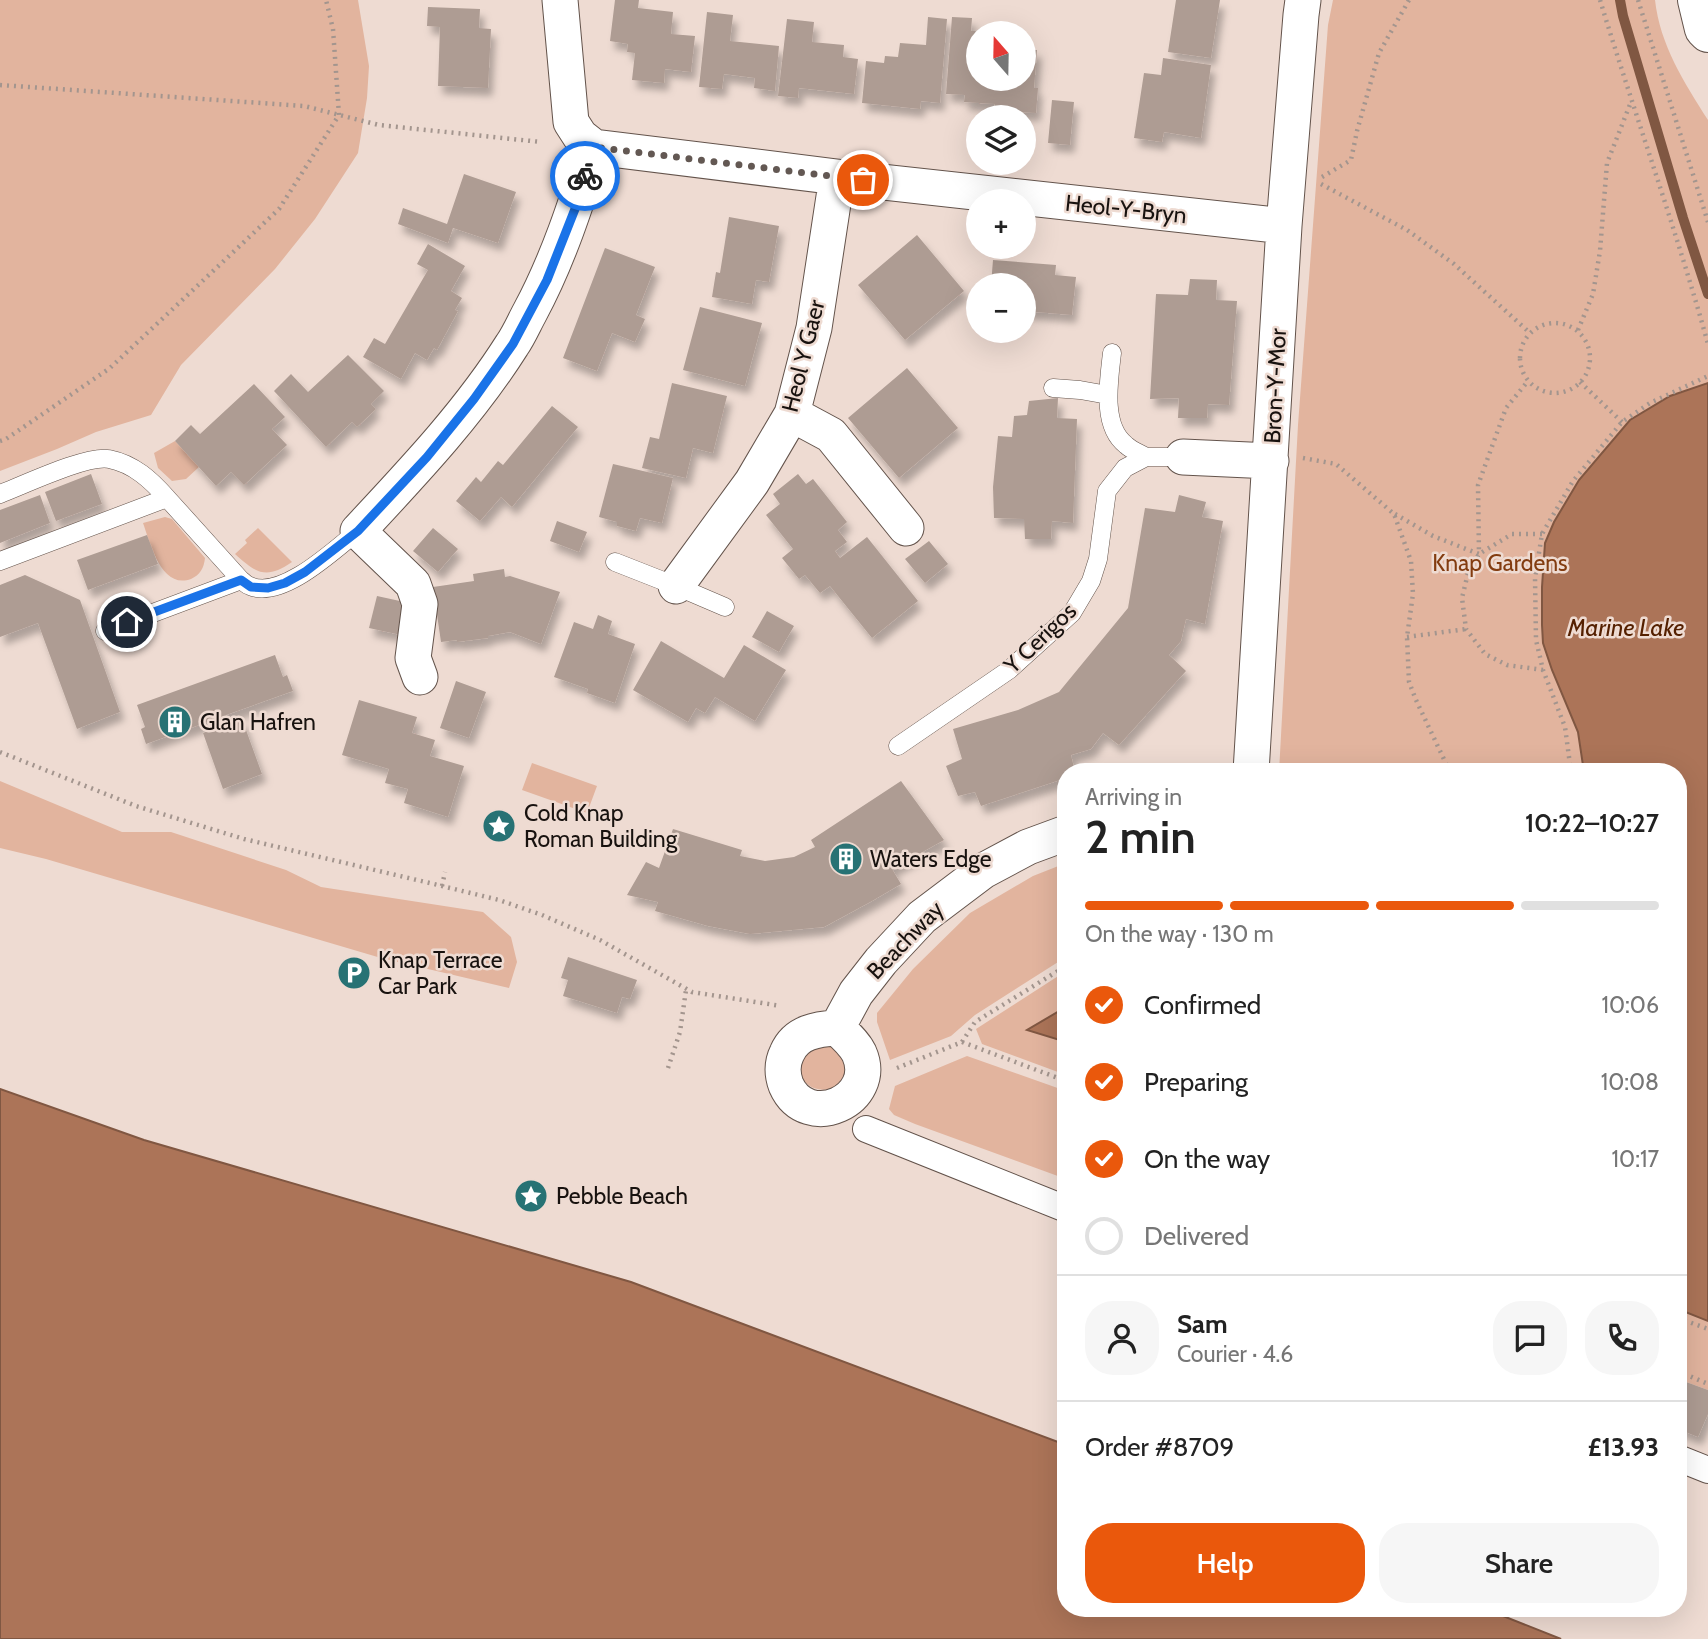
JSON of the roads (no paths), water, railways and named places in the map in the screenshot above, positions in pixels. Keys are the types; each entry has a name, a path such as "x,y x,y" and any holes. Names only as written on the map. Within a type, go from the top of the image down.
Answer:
{"street":[{"path":"420,677 413,658 420,604 413,584 358,531 427,457 474,399 513,344 547,280 575,209 594,147 580,136 571,122 560,0"},
{"name":"Bron-Y-Mor","path":"1252,763 1284,226 1303,0"},
{"path":"1697,0 1704,30 1708,33"},
{"name":"Heol-Y-Bryn","path":"594,147 837,177 1284,226"},
{"name":"Heol Y Gaer","path":"676,586 752,482 792,414 814,328 837,177"},
{"path":"792,414 831,435 906,528"},
{"path":"1183,457 1271,461"},
{"name":"Beachway","path":"837,1028 856,993 881,961 922,917 983,871 1028,847 1057,836"},
{"path":"866,1129 1057,1205"},
{"path":"1687,1462 1708,1470"}],"lane":[{"path":"1112,353 1108,395 1110,422 1124,444 1146,457 1183,457"},
{"path":"1053,388 1108,395"},
{"name":"Y Cerigos","path":"898,746 1009,670 1072,613 1091,581 1098,559 1107,491 1125,468 1146,457"},
{"path":"0,494 85,461 107,459 129,466 152,480 241,580 251,587 268,588 285,583 305,572 358,531"},
{"path":"0,561 167,498"},
{"path":"615,562 725,607"},
{"path":"104,631 241,580"}],"water":[{"name":"Marine Lake","path":"1708,383 1708,1321 1687,1313 1687,763 1583,763 1578,732 1552,670 1543,643 1542,625 1545,543 1554,522 1579,480 1630,420 1670,396"},
{"path":"1057,1012 1057,1039 1027,1030"},
{"path":"0,1089 144,1140 631,1282 1057,1442 1057,1617 1506,1617 1561,1639 0,1639"}],"waterway":[{"path":"1620,0 1683,218 1708,294"}],"place":[{"name":"Glan Hafren","path":"175,722"},
{"name":"Cold Knap Roman Building","path":"499,826"},
{"name":"Waters Edge","path":"846,859"},
{"name":"Knap Terrace Car Park","path":"354,973"},
{"name":"Pebble Beach","path":"531,1196"}],"park label":[{"name":"Knap Gardens","path":"1500,563"}]}
